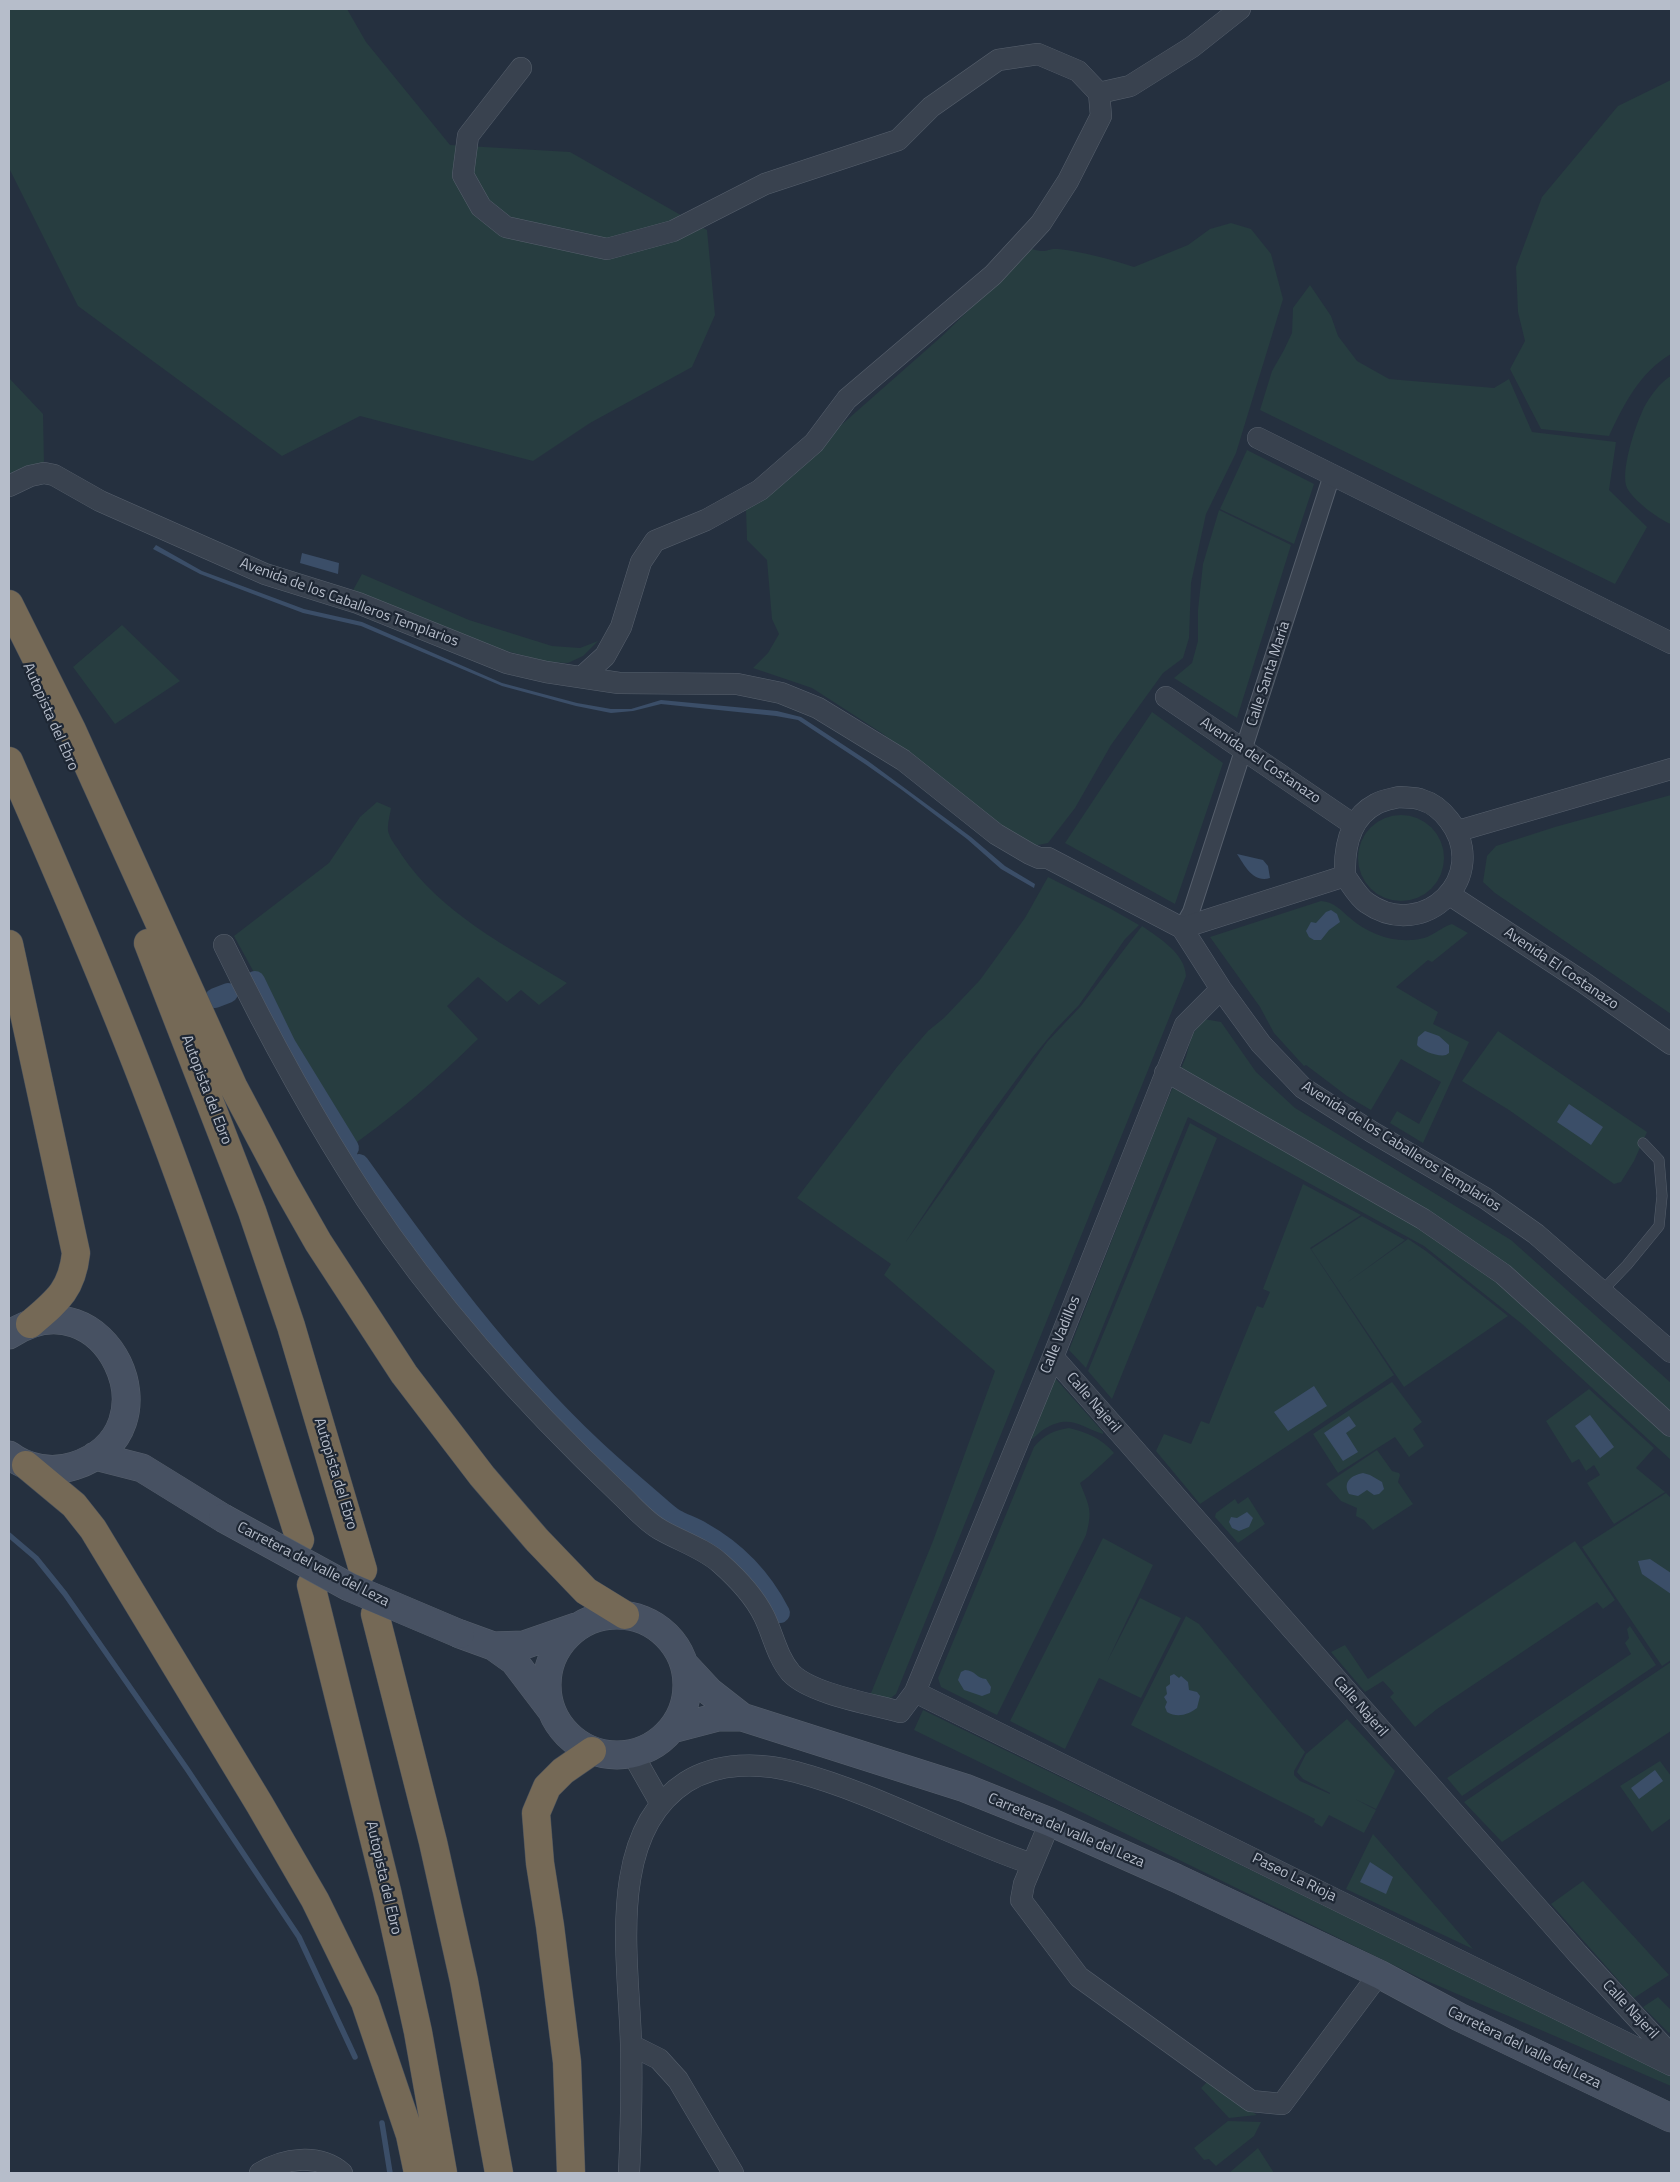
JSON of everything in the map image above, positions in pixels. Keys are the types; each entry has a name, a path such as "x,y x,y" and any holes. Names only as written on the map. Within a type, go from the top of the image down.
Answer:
{"highway":[{"path":"9,604 72,730 233,1086 318,1242 404,1374 482,1476 537,1540 586,1591 625,1615"},
{"name":"Autopista del Ebro","path":"9,626 121,876 231,1156 291,1326 363,1570"},
{"path":"9,761 101,974 153,1106 243,1360 300,1540"},
{"path":"9,944 76,1253 74,1269 68,1286 58,1301 20,1329"},
{"path":"17,1460 74,1505 92,1529 246,1781 315,1900 365,2002 410,2135 418,2173"},
{"name":"Autopista del Ebro","path":"312,1585 387,1890 418,2032 443,2173"},
{"path":"375,1614 433,1842 464,1981 499,2173"},
{"path":"571,2173 567,2062 540,1863 536,1814 547,1787 563,1770 592,1751"}],"main road":[{"path":"17,1460 54,1470 68,1468 95,1456 107,1445 118,1429 126,1406 126,1391 119,1362 110,1349 88,1330 60,1321 20,1329"},
{"path":"118,1429 142,1468"},
{"path":"95,1456 142,1468"},
{"name":"Carretera del valle del Leza","path":"142,1468 223,1518 349,1587 493,1646"},
{"path":"625,1615 641,1618 656,1626 668,1636 678,1649 684,1664 687,1682 686,1698 681,1715 672,1729 647,1748 632,1753 612,1755 592,1751 575,1741 562,1728 552,1711 514,1661 493,1646 524,1645 579,1626 601,1616 625,1615"},
{"path":"552,1711 547,1692 548,1673 554,1654 565,1638 579,1626"},
{"path":"684,1664 710,1692 742,1717"},
{"path":"672,1729 718,1717 742,1717"},
{"name":"Carretera del valle del Leza","path":"742,1717 965,1788 1050,1822 1176,1878 1378,1974 1459,2017 1671,2118"},
{"name":"Carretera del valle del Leza","path":"1378,1974 1465,2007 1671,2098"}],"street":[{"path":"1099,93 1130,86 1192,47 1240,9"},
{"path":"521,68 468,136 463,175 481,207 506,227 607,249 673,231 765,184 898,140 931,107 998,60 1038,54 1078,71 1099,93 1101,116 1068,181 1041,223 993,275 847,399 814,443 760,490 706,520 655,541 641,562 621,627 605,656 583,676"},
{"path":"1258,438 1671,643"},
{"name":"Avenida de los Caballeros Templarios","path":"12,485 30,476 44,473 54,475 100,501 265,574 358,603 507,663 546,672 583,676 619,683 737,684 781,693 818,708 903,760 996,834 1030,854 1039,858 1048,858 1182,928 1221,988 1261,1044 1303,1088 1372,1132 1485,1198 1536,1234 1671,1352"},
{"name":"Calle Santa María","path":"1182,928 1192,912 1332,475"},
{"name":"Avenida del Costanazo","path":"1166,697 1354,826"},
{"path":"1458,832 1671,769"},
{"path":"1399,797 1422,800 1442,811 1458,832 1463,851 1461,873 1450,895 1431,910 1409,916 1387,914 1365,902 1345,876 1347,840 1358,818 1376,804 1399,797"},
{"path":"1182,928 1345,876"},
{"name":"Avenida El Costanazo","path":"1450,895 1583,982 1671,1044"},
{"name":"Calle Vadillos","path":"224,945 300,1092 367,1200 429,1285 512,1384 575,1450 658,1529 717,1560 738,1580 764,1615 781,1656 792,1673 819,1690 900,1712 916,1692 1185,1025 1221,988"},
{"path":"1165,1073 1176,1077 1423,1219 1503,1274 1671,1426"},
{"name":"Calle Najeril","path":"1052,1357 1578,1954 1671,2055"},
{"name":"Paseo La Rioja","path":"916,1692 1671,2065"},
{"path":"632,1753 661,1804"},
{"path":"629,2173 631,2045 627,1957 627,1898 637,1844 651,1815 674,1790 701,1773 727,1766 772,1767 795,1771 838,1785 996,1852 1032,1864"},
{"path":"1050,1822 1024,1884 1021,1900 1079,1977 1251,2101 1282,2104 1378,1974"},
{"path":"631,2045 659,2059 678,2080 733,2173"},
{"path":"260,2173 279,2162 302,2159 334,2166 342,2173"}],"lane":[{"path":"1602,1291 1627,1265 1659,1226 1662,1196 1659,1160 1643,1142"}],"green space":[{"path":"9,9 347,9 366,42 450,145 570,152 707,230 715,315 692,367 590,423 533,461 360,416 282,456 78,306 9,168"},
{"path":"1671,80 1671,354 1660,361 1642,379 1627,401 1609,436 1541,429 1510,369 1525,341 1518,312 1516,267 1542,197 1618,106"},
{"path":"1231,223 1251,229 1271,254 1283,299 1236,453 1206,514 1191,583 1189,638 1183,658 1163,673 1111,745 1075,808 1048,843 1033,846 1002,828 950,785 883,734 812,688 753,668 768,653 779,634 772,619 767,560 747,540 746,509 941,337 1032,249 1044,251 1058,249 1078,252 1134,267 1188,245 1210,229"},
{"path":"1310,285 1331,316 1338,336 1357,361 1389,379 1494,388 1509,379 1532,432 1616,442 1609,490 1647,527 1615,584 1260,410 1272,371 1292,333 1293,308"},
{"path":"1671,376 1671,524 1646,509 1630,493 1625,481 1625,471 1629,450 1642,412 1654,392"},
{"path":"9,378 43,414 44,465 28,465 9,474"},
{"path":"1247,450 1314,484 1294,544 1220,509"},
{"path":"1219,510 1291,545 1237,718 1174,678 1192,663 1198,641 1198,610 1203,564"},
{"path":"362,574 469,620 552,646 580,648 598,641 583,656 568,663 547,662 503,650 352,592"},
{"path":"122,625 180,681 115,724 73,667"},
{"path":"1152,712 1223,763 1175,904 1065,843"},
{"path":"1671,795 1671,1014 1495,893 1483,882 1487,856 1496,846 1555,827"},
{"path":"377,802 391,808 388,831 391,839 417,875 435,894 476,927 567,983 539,1005 521,990 507,1002 478,977 447,1006 478,1039 416,1096 350,1147 234,936 329,863 360,817"},
{"path":"1401,815 1417,819 1431,828 1440,842 1444,858 1440,874 1431,888 1417,897 1401,901 1385,897 1371,888 1362,874 1358,858 1362,842 1371,828 1385,819"},
{"path":"1048,877 1139,925 1125,939 1079,1005 1032,1058 980,1129 905,1243 1047,1042 1081,1006 1142,926 1176,953 1185,968 1186,976 896,1694 884,1703 869,1698 933,1541 995,1371 884,1275 891,1264 797,1198 897,1067 928,1031 944,1018 980,980 1025,918"},
{"path":"1321,901 1334,905 1358,924 1384,937 1414,940 1424,938 1452,924 1468,933 1432,962 1428,960 1396,987 1438,1012 1433,1024 1469,1042 1423,1143 1390,1123 1397,1111 1419,1124 1441,1082 1401,1059 1371,1110 1347,1096 1306,1065 1304,1066 1274,1033 1260,1007 1210,937"},
{"path":"1204,1019 1221,1022 1256,1072 1295,1108 1511,1240 1671,1383 1671,1460 1522,1324 1424,1246 1188,1117 1086,1368 1069,1350 1160,1117 1186,1057 1192,1035"},
{"path":"1498,1031 1647,1132 1634,1161 1621,1182 1614,1184 1509,1110 1462,1081"},
{"path":"1190,1123 1217,1138 1112,1399 1088,1371"},
{"path":"1303,1184 1361,1215 1310,1248 1394,1375 1200,1504 1156,1451 1164,1434 1191,1444 1201,1421 1209,1424 1257,1306 1263,1308 1270,1292 1263,1289"},
{"path":"1362,1216 1405,1240 1345,1284 1408,1239 1508,1316 1404,1387 1311,1249"},
{"path":"1055,1378 1103,1434 1075,1423 1062,1422 1046,1428 1030,1440"},
{"path":"1392,1382 1422,1422 1413,1429 1424,1446 1409,1457 1395,1437 1338,1473 1313,1434"},
{"path":"1589,1389 1654,1448 1636,1468 1665,1492 1614,1524 1587,1483 1600,1475 1594,1465 1586,1471 1579,1459 1572,1463 1546,1421"},
{"path":"1069,1428 1094,1437 1114,1453 1080,1483 1090,1514 1086,1535 997,1715 941,1687 938,1678 1034,1447 1050,1434"},
{"path":"1377,1450 1392,1471 1399,1473 1398,1482 1413,1504 1373,1530 1364,1520 1356,1516 1357,1508 1341,1501 1326,1484"},
{"path":"1666,1493 1671,1498 1671,1660 1662,1666 1582,1547"},
{"path":"1248,1497 1265,1524 1238,1543 1215,1517 1216,1513 1235,1499 1238,1504"},
{"path":"1103,1538 1153,1565 1107,1662 1140,1598 1181,1618 1141,1698 1099,1678 1065,1749 1010,1721"},
{"path":"1575,1541 1615,1600 1603,1609 1597,1602 1437,1709 1415,1727 1390,1697 1394,1693 1383,1681 1365,1692 1331,1652 1345,1645 1368,1679"},
{"path":"1186,1616 1199,1624 1305,1752 1294,1771 1294,1775 1300,1781 1330,1794 1303,1779 1297,1772 1306,1754 1347,1719 1395,1771 1376,1809 1355,1799 1376,1810 1364,1833 1329,1815 1322,1827 1314,1822 1315,1819 1131,1725"},
{"path":"1630,1626 1656,1665 1462,1796 1447,1778 1631,1654 1625,1643 1629,1638 1627,1629"},
{"path":"1671,1662 1671,1731 1502,1842 1464,1802"},
{"path":"923,1710 1671,2075 1671,2086 1420,1978 914,1730"},
{"path":"1660,1761 1671,1776 1671,1818 1652,1832 1620,1786"},
{"path":"1373,1834 1473,1949 1346,1889"},
{"path":"1583,1881 1669,1975 1634,1998 1551,1904"},
{"path":"1658,1997 1671,2010 1671,2031 1669,2033 1643,2007"},
{"path":"1207,2082 1257,2115 1229,2118 1201,2088"},
{"path":"1228,2121 1261,2122 1254,2136 1216,2166 1209,2159 1204,2160 1194,2148"},
{"path":"1258,2148 1274,2173 1229,2173"}],"water":[{"path":"156,545 202,571 304,609 362,622 502,683 577,703 611,709 631,709 661,700 777,711 801,717 868,761 971,837 1005,866 1035,884 1034,888 1001,869 967,839 902,790 798,720 661,704 633,711 611,713 576,706 502,686 361,626 303,613 200,574 153,549"},
{"path":"302,553 339,563 338,574 300,563"},
{"path":"1237,854 1263,860 1268,866 1270,878 1264,879 1254,876"},
{"path":"1331,910 1337,914 1340,922 1329,930 1321,940 1314,940 1309,937 1306,931 1311,922 1316,923 1326,912"},
{"path":"1425,1031 1439,1036 1449,1045 1449,1053 1439,1055 1419,1047 1417,1045 1418,1037"},
{"path":"1569,1104 1603,1127 1591,1145 1557,1122"},
{"path":"1314,1386 1327,1406 1288,1431 1274,1412"},
{"path":"1590,1415 1614,1447 1600,1458 1575,1426"},
{"path":"1349,1416 1356,1426 1346,1433 1358,1452 1343,1461 1324,1433"},
{"path":"1363,1473 1382,1482 1384,1489 1379,1494 1374,1495 1367,1490 1358,1496 1349,1494 1347,1483 1349,1480 1355,1475"},
{"path":"1247,1512 1253,1518 1249,1527 1239,1531 1232,1528 1229,1522 1231,1517 1237,1518"},
{"path":"1650,1559 1671,1573 1671,1594 1642,1574 1638,1561"},
{"path":"965,1670 986,1679 991,1687 990,1693 982,1696 964,1690 958,1680 961,1672"},
{"path":"1174,1674 1179,1678 1181,1676 1188,1682 1189,1690 1197,1692 1200,1696 1197,1708 1186,1714 1171,1714 1167,1712 1165,1707 1167,1702 1164,1697 1167,1694 1166,1687 1170,1684 1170,1676"},
{"path":"1655,1770 1663,1781 1639,1799 1631,1788"},
{"path":"1370,1862 1393,1877 1386,1894 1360,1882"}],"waterway":[{"path":"255,981 286,1045 349,1148"},
{"path":"215,998 228,993"},
{"path":"359,1164 440,1275 498,1347 559,1415 669,1515 699,1530 737,1557 765,1588 780,1613"},
{"path":"9,1535 36,1558 65,1594 187,1769 299,1937 355,2057"},
{"path":"382,2123 390,2173"}]}
